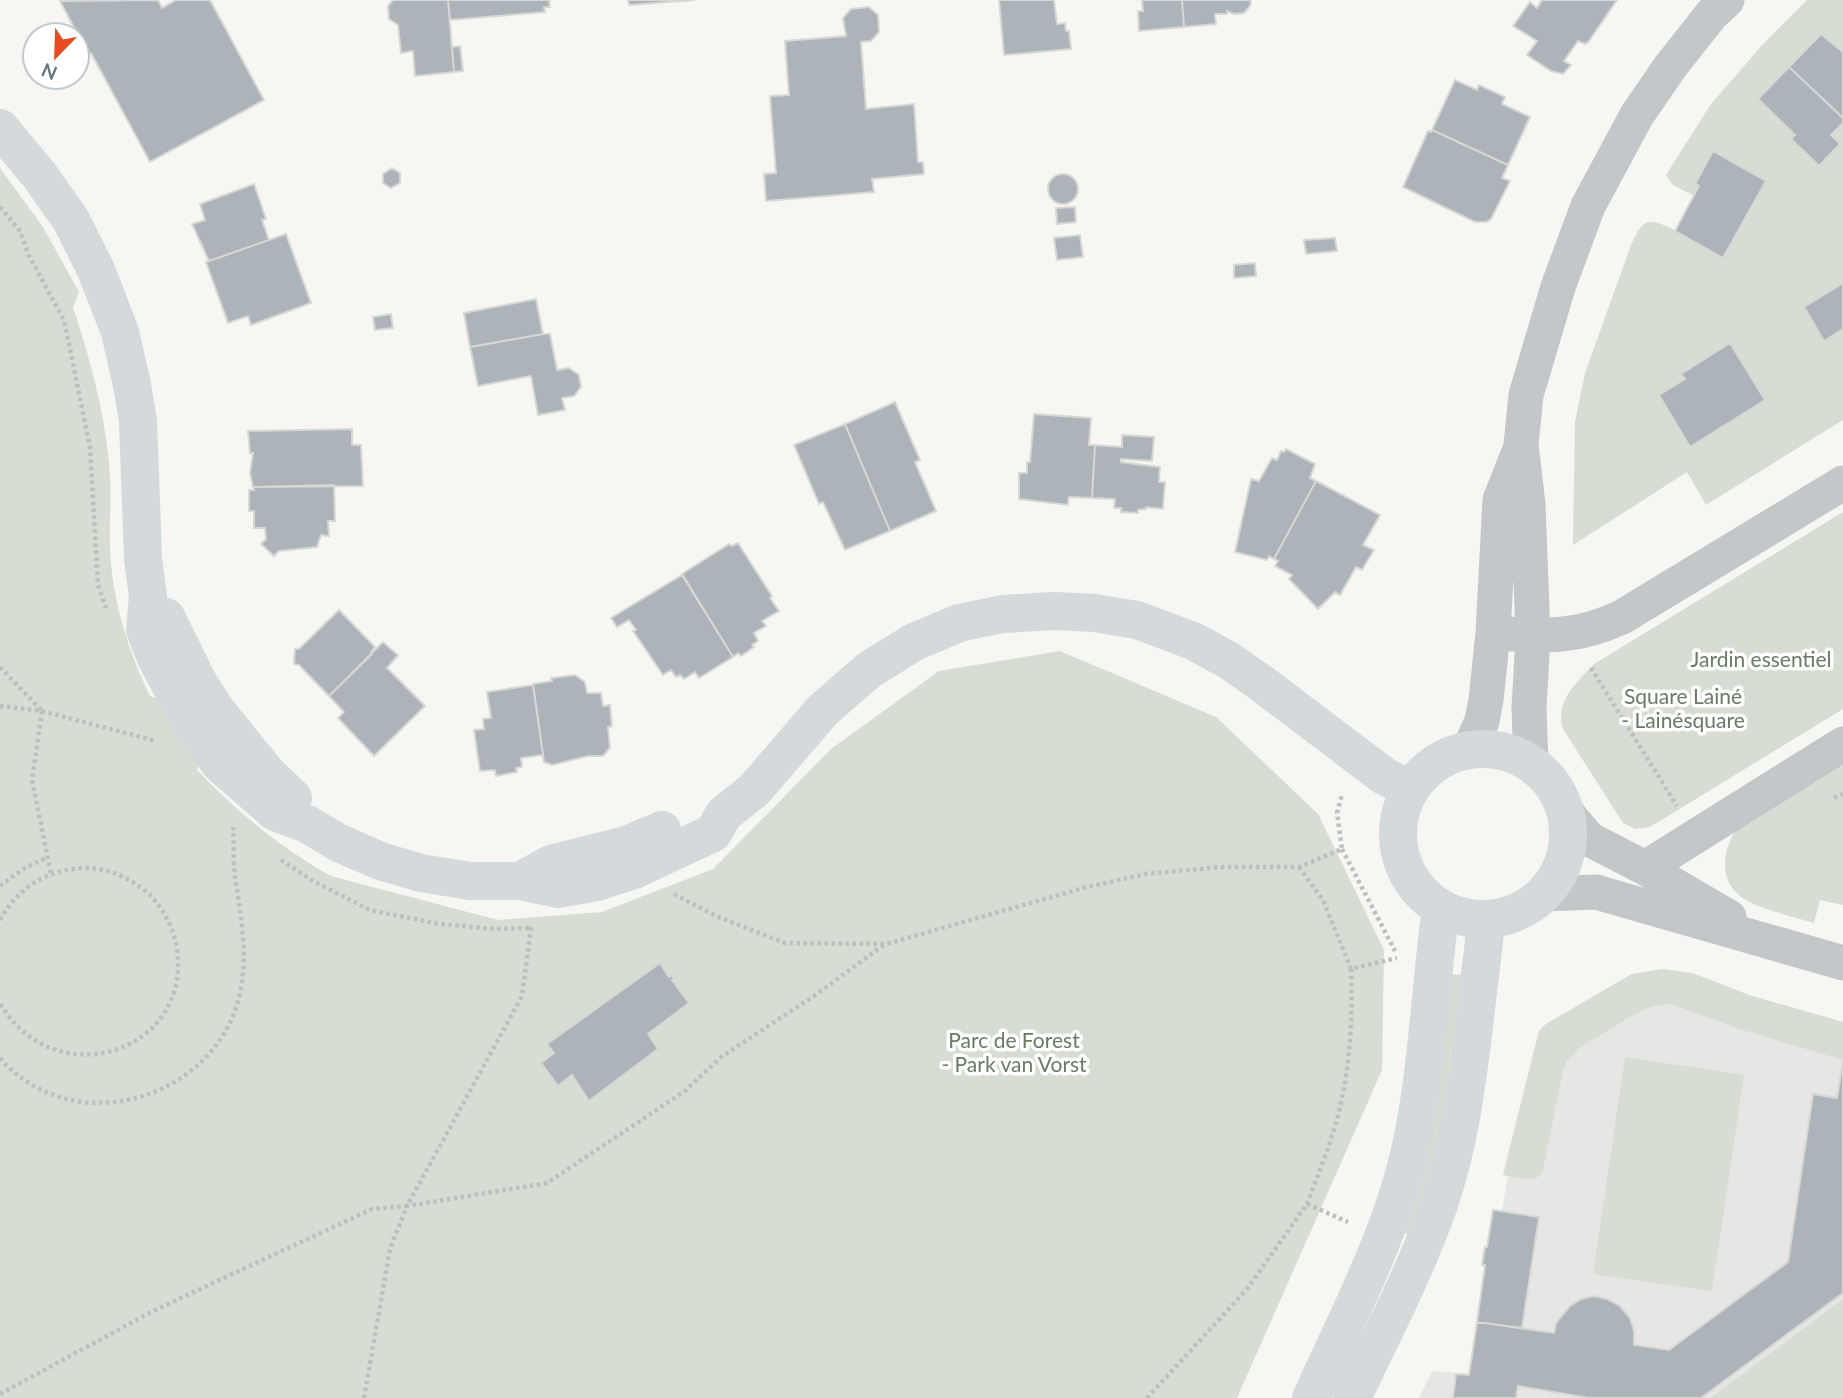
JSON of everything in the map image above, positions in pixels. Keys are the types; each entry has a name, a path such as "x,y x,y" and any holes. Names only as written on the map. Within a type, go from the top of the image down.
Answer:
{"main road":[{"path":"0,128 40,176 71,220 96,270 120,332 138,421 143,558 148,597 145,630 162,670 191,724 219,763 275,812 307,824 337,842 380,861 421,873 470,881 520,881 551,864 626,845 701,813 724,814 754,790 822,710 869,670 914,642 959,623 1003,614 1054,611 1094,613 1137,620 1193,641 1228,660 1384,776 1410,789"},
{"path":"1469,750 1501,751 1531,763 1553,785 1567,813 1569,842 1560,870 1544,894 1518,912 1486,919 1463,917 1441,908 1419,890 1405,867 1398,840 1400,813 1410,789 1426,771 1446,757 1469,750"},
{"path":"1311,1398 1383,1237 1406,1169 1426,1066 1433,961 1441,908"},
{"path":"1352,1398 1435,1217 1450,1164 1466,1086 1486,919"}],"street":[{"path":"1531,763 1533,636 1528,504 1521,445 1526,395 1558,288 1588,206 1644,105 1670,66 1727,0"},
{"path":"1469,750 1482,721 1493,633 1500,500 1521,445"},
{"path":"1493,633 1564,636 1585,632 1622,617 1843,484"},
{"path":"1645,868 1843,744"},
{"path":"1567,813 1589,839 1645,868 1772,942"},
{"path":"1544,894 1596,892 1843,963"}],"path":[{"path":"1588,662 1679,810"},
{"path":"0,667 42,711"},
{"path":"0,706 42,711 161,743"},
{"path":"42,711 32,780 51,874"},
{"path":"1344,786 1337,813 1342,849 1398,958"},
{"path":"0,1058 33,1085 61,1097 91,1103 121,1102 151,1095 178,1082 202,1062 222,1039 235,1011 242,982 242,911 235,873 233,827"},
{"path":"663,895 673,894 716,916 785,943 886,944 1087,887 1146,874 1220,867 1299,867 1342,849"},
{"path":"0,886 23,869 46,858"},
{"path":"1147,1398 1247,1289 1307,1204 1336,1122 1347,1070 1353,1007 1351,969 1323,900 1299,867"},
{"path":"0,920 19,894 34,882 51,874 70,869 110,871 145,890 159,905 169,921 178,960 177,979 161,1016 148,1031 132,1043 114,1051 95,1055 55,1051 21,1032 0,1003"},
{"path":"364,1398 390,1249 407,1206 522,996 531,928 544,925"},
{"path":"0,1394 153,1311 372,1209 407,1206 547,1183 685,1091 722,1057 886,944"},
{"path":"1351,969 1406,958"},
{"path":"1307,1204 1348,1222"}],"shaded area":[{"path":"1662,969 1692,973 1749,995 1843,1022 1843,1398 1419,1398 1432,1371 1469,1374 1485,1266 1482,1265 1485,1247 1493,1210 1502,1211 1508,1176 1503,1175 1539,1031 1546,1024 1632,974"}],"green space":[{"path":"1807,0 1843,0 1843,420 1706,505 1687,472 1573,545 1575,422 1585,373 1631,245 1640,229 1648,222 1659,223 1675,230 1694,196 1673,185 1666,175 1711,104 1764,43"},
{"name":"Parc de Forest - Park van Vorst","path":"0,168 43,227 79,292 73,307 96,384 107,443 110,548 114,587 128,643 150,696 165,701 199,754 197,770 212,785 277,841 331,876 498,920 602,912 713,869 831,749 939,671 1060,651 1216,717 1318,814 1384,950 1382,1070 1237,1398 0,1398"},
{"name":"Square Lainé - Lainésquare","path":"1843,512 1843,709 1650,827 1635,829 1623,823 1563,729 1562,710 1569,693 1594,664"},
{"path":"1843,761 1843,905 1820,900 1814,923 1762,907 1736,893 1726,875 1725,864 1729,843 1740,824"},
{"path":"1662,969 1692,973 1749,995 1843,1022 1843,1060 1742,1030 1670,1004 1654,1006 1640,1011 1579,1048 1567,1061 1542,1175 1531,1180 1503,1175 1539,1031 1546,1024 1632,974"},
{"path":"1449,974 1462,975 1440,1139 1413,1236 1401,1232"},
{"path":"1625,1057 1744,1075 1712,1291 1593,1274"},
{"path":"1843,1299 1843,1398 1710,1398"}],"building":[{"path":"158,0 162,8 176,0 210,0 264,100 150,162 91,53 91,21 71,21 60,1"},
{"path":"393,0 448,0 454,72 415,76 413,51 401,53 398,25 389,19 388,6"},
{"path":"448,0 549,0 550,7 544,7 545,12 450,20"},
{"path":"628,0 695,0 629,5"},
{"path":"999,0 1054,0 1057,24 1065,23 1071,49 1004,55"},
{"path":"1142,0 1182,0 1184,27 1139,31 1138,11 1143,11"},
{"path":"1182,0 1251,0 1244,13 1234,14 1227,11 1227,14 1215,14 1216,24 1184,27"},
{"path":"1542,0 1617,0 1589,41 1585,44 1578,41 1564,61 1571,65 1563,74 1551,71 1527,55 1537,41 1513,26 1530,2 1537,8"},
{"path":"869,7 878,15 879,32 871,41 861,42 866,109 914,104 918,162 923,162 924,174 872,179 874,192 766,201 764,174 776,173 770,96 789,95 785,41 846,36 843,18 851,9"},
{"path":"1821,34 1843,52 1843,118 1789,67"},
{"path":"460,46 463,71 454,72 452,47"},
{"path":"1789,67 1843,118 1843,123 1831,135 1840,144 1819,166 1791,139 1795,135 1758,99"},
{"path":"1455,80 1477,90 1479,85 1505,97 1502,104 1530,117 1508,165 1432,130"},
{"path":"1432,130 1508,165 1502,178 1510,181 1491,219 1475,222 1403,187 1428,131"},
{"path":"1713,151 1766,181 1723,258 1675,231 1699,186 1695,184"},
{"path":"392,168 400,173 400,183 391,188 383,183 383,174"},
{"path":"1063,174 1074,178 1078,189 1074,200 1063,204 1052,200 1048,189 1052,178"},
{"path":"254,184 266,219 262,220 269,240 209,261 192,224 205,220 200,204"},
{"path":"1075,207 1076,222 1057,224 1056,208"},
{"path":"286,234 311,303 251,325 248,316 228,323 206,262"},
{"path":"1080,235 1083,257 1057,260 1054,238"},
{"path":"1335,238 1337,251 1306,254 1304,240"},
{"path":"1255,263 1256,276 1234,278 1234,265"},
{"path":"1843,283 1843,329 1824,341 1804,307"},
{"path":"536,299 543,334 470,347 464,313"},
{"path":"391,314 393,328 375,330 373,317"},
{"path":"550,334 557,370 569,368 579,375 581,387 574,396 562,398 565,410 538,415 531,376 478,386 470,347"},
{"path":"1730,343 1765,400 1690,447 1659,395 1685,379 1681,374"},
{"path":"895,402 920,460 915,462 936,511 890,531 845,424"},
{"path":"1034,414 1091,418 1089,445 1095,445 1092,498 1069,497 1068,505 1019,499 1019,473 1027,473 1027,462 1030,462"},
{"path":"845,424 890,531 845,550 823,502 819,504 794,445"},
{"path":"352,429 352,445 361,445 363,486 253,487 250,473 253,453 250,453 248,431"},
{"path":"1122,435 1154,437 1152,461 1121,459 1121,462 1160,467 1159,482 1165,482 1163,509 1146,507 1138,510 1138,513 1121,512 1121,508 1114,508 1115,499 1092,498 1095,445 1122,447"},
{"path":"1286,449 1315,464 1310,478 1316,481 1274,559 1269,556 1267,560 1235,552 1251,479 1259,481 1272,458 1277,460 1281,451"},
{"path":"1316,481 1380,515 1363,545 1374,550 1362,570 1356,567 1340,595 1335,592 1318,609 1289,579 1292,575 1275,566 1278,561 1274,559"},
{"path":"334,485 335,521 328,521 329,536 321,535 317,547 279,551 274,556 261,544 266,539 265,528 254,528 254,511 249,511 249,490 254,490 253,487"},
{"path":"738,543 779,611 762,621 766,626 754,633 758,641 752,645 754,647 741,656 738,653 733,657 682,574 729,544 731,546"},
{"path":"682,575 733,657 699,678 695,672 684,679 680,675 676,677 671,670 663,675 633,631 636,630 629,620 617,627 611,618"},
{"path":"339,610 375,647 372,654 329,696 299,665 294,664 295,649 299,649"},
{"path":"383,642 398,655 387,668 425,706 374,756 338,718 344,712 329,696"},
{"path":"575,675 585,682 587,693 601,693 603,706 610,705 610,748 603,756 588,756 552,765 544,762 533,684"},
{"path":"533,685 544,762 542,755 521,758 522,767 516,768 517,772 496,776 495,770 480,771 474,730 484,729 483,719 491,718 487,692"},
{"path":"660,963 669,977 671,975 674,978 672,980 689,1003 648,1034 658,1049 589,1101 572,1075 558,1086 541,1063 554,1053 547,1044"},
{"path":"1843,1060 1843,1293 1701,1398 1589,1398 1518,1386 1516,1398 1453,1398 1456,1374 1469,1375 1477,1322 1554,1333 1556,1323 1570,1306 1581,1299 1594,1296 1620,1306 1630,1318 1634,1345 1669,1350 1788,1262 1813,1094 1837,1098"},
{"path":"1493,1210 1539,1217 1522,1328 1477,1322 1485,1265 1482,1265"}],"park label":[{"name":"Jardin essentiel","path":"1761,660"}]}
